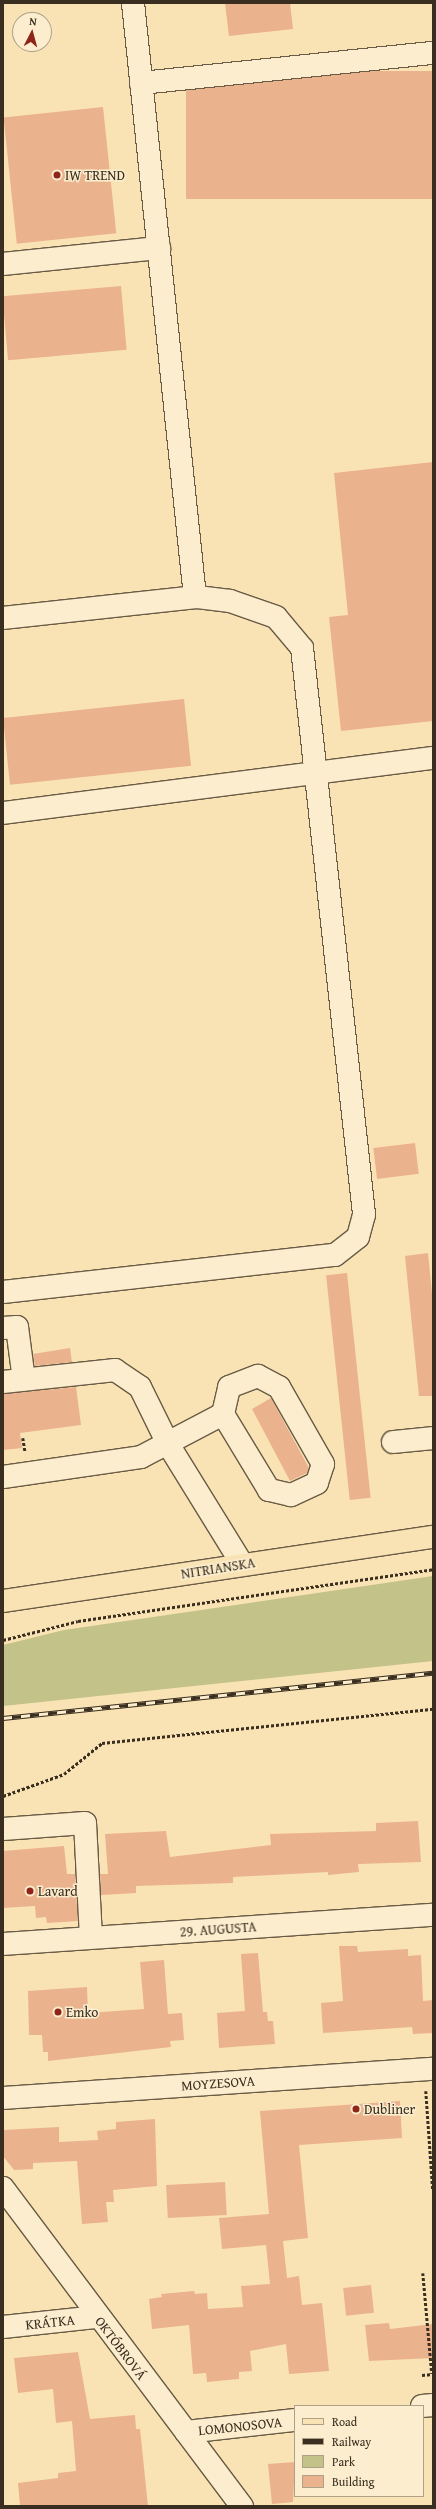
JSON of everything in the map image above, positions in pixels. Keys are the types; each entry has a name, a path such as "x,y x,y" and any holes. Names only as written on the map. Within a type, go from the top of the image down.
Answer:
{"main road":[{"name":"NITRIANSKA","path":"3,1601 433,1536"}],"street":[{"path":"133,3 195,597"},
{"path":"141,83 433,53"},
{"path":"3,264 159,248"},
{"path":"3,618 195,597 230,601 276,617 302,648 318,774 364,1214 358,1237 335,1255 3,1292"},
{"path":"3,813 318,774 433,758"},
{"path":"3,1328 17,1327 14,1381 115,1370 140,1387 168,1444 242,1564"},
{"path":"258,1376 279,1387 323,1464 317,1483 291,1496 269,1490 223,1414 228,1387 258,1376"},
{"path":"3,1477 141,1457 168,1444 184,1432 223,1414"},
{"path":"393,1442 433,1438"},
{"path":"3,1828 85,1823 91,1937"},
{"name":"29. AUGUSTA","path":"3,1944 433,1915"},
{"name":"MOYZESOVA","path":"3,2098 429,2078"},
{"name":"OKTÓBROVÁ","path":"3,2188 97,2317 242,2506"},
{"name":"KRÁTKA","path":"3,2327 97,2317"},
{"name":"LOMONOSOVA","path":"186,2432 294,2420"}],"path":[{"path":"3,1640 78,1621 433,1569"},
{"path":"3,1796 64,1774 102,1743 433,1709"},
{"path":"429,2078 433,2190"},
{"path":"422,2375 433,2374 423,2273"}],"green space":[{"path":"433,1576 433,1661 3,1706 3,1645 64,1630"}],"building":[{"path":"225,3 290,3 293,29 229,36"},
{"path":"186,71 433,71 433,199 186,199"},
{"name":"IW TREND","path":"103,107 116,233 17,244 4,117"},
{"path":"121,286 127,350 8,360 3,296"},
{"path":"433,462 433,721 341,731 329,617 348,615 334,473"},
{"path":"184,699 191,766 10,785 3,718"},
{"path":"415,1143 419,1174 377,1179 373,1148"},
{"path":"428,1253 433,1303 433,1396 419,1396 405,1256"},
{"path":"347,1273 371,1498 350,1500 326,1275"},
{"path":"70,1348 72,1362 35,1366 33,1354"},
{"path":"76,1387 81,1425 20,1433 22,1448 3,1450 3,1394"},
{"path":"271,1398 309,1468 307,1473 290,1481 252,1409"},
{"path":"418,1821 421,1862 358,1864 359,1872 328,1875 328,1872 233,1877 233,1883 136,1886 136,1893 101,1895 100,1874 108,1874 105,1834 166,1831 170,1857 271,1845 270,1834 376,1831 376,1823"},
{"name":"Lavard","path":"64,1846 67,1874 75,1874 78,1921 47,1923 46,1917 36,1918 35,1906 3,1908 3,1851"},
{"path":"339,1946 357,1946 358,1952 408,1949 408,1956 421,1955 423,2001 433,2000 433,2033 413,2034 412,2027 323,2033 321,2003 343,2001"},
{"path":"258,1953 263,2012 267,2012 268,2021 273,2021 275,2044 219,2048 217,2013 245,2011 241,1954"},
{"path":"164,1960 168,2014 182,2013 184,2040 170,2041 171,2047 48,2061 48,2052 43,2052 42,2035 29,2035 28,1991 87,1987 88,2013 144,2009 140,1962"},
{"path":"400,2101 402,2138 299,2145 308,2238 283,2241 287,2278 299,2276 302,2305 322,2303 329,2371 289,2374 286,2344 250,2351 252,2371 239,2372 239,2379 207,2382 206,2373 193,2374 189,2325 152,2329 149,2299 162,2297 161,2294 194,2291 195,2294 207,2293 208,2309 243,2307 241,2286 270,2284 266,2245 222,2249 219,2218 269,2214 260,2111"},
{"path":"155,2119 157,2186 113,2190 114,2202 106,2202 108,2222 82,2224 77,2161 33,2163 33,2169 14,2170 3,2156 3,2130 59,2127 59,2142 98,2140 97,2131 116,2129 116,2122"},
{"path":"225,2182 227,2215 168,2218 166,2185"},
{"path":"371,2285 374,2313 346,2316 343,2288"},
{"path":"389,2323 390,2329 433,2324 433,2358 369,2361 365,2325"},
{"path":"78,2352 90,2419 135,2415 136,2429 140,2429 148,2506 20,2506 18,2483 58,2478 58,2473 76,2471 72,2421 56,2423 53,2389 18,2393 14,2358"},
{"path":"294,2462 293,2502 272,2504 268,2464"}],"railway":[{"path":"3,1718 433,1673"}],"place":[{"name":"IW TREND","path":"57,175"},
{"name":"Lavard","path":"30,1891"},
{"name":"Emko","path":"58,2012"},
{"name":"Dubliner","path":"356,2109"}]}
